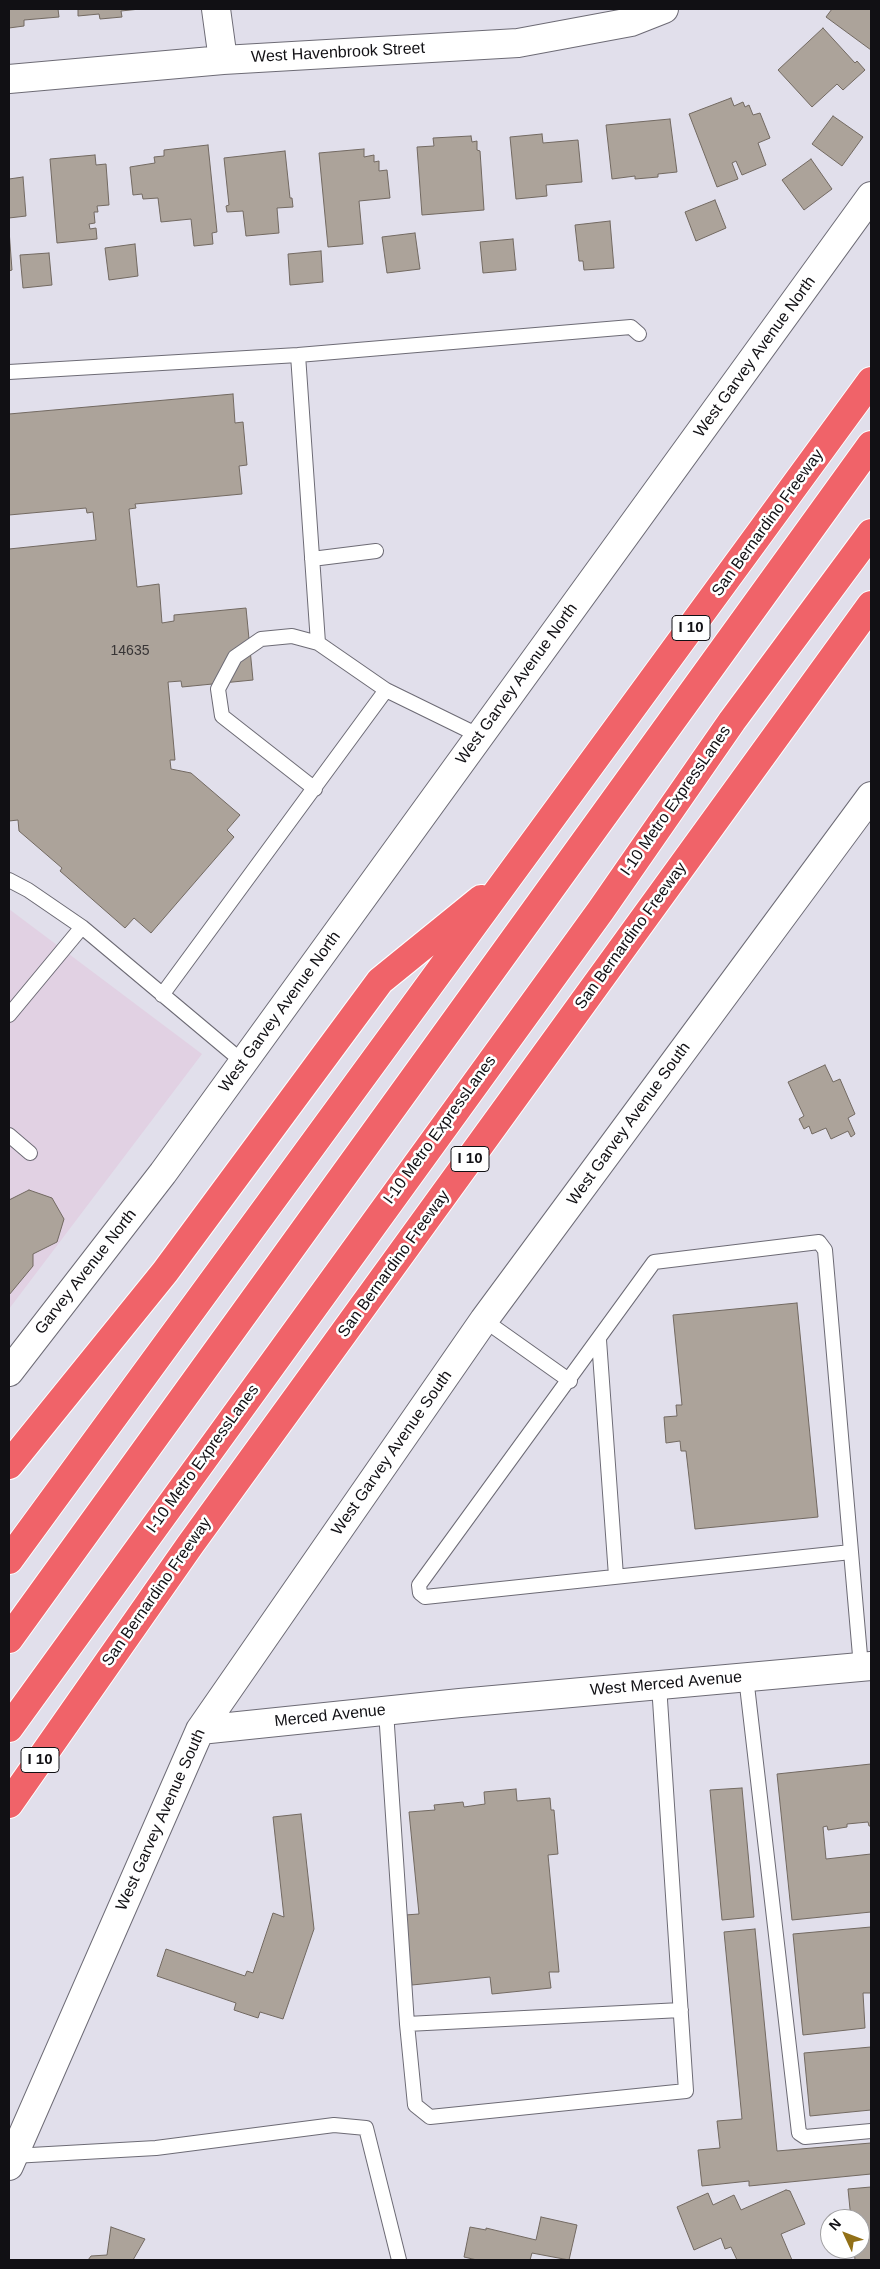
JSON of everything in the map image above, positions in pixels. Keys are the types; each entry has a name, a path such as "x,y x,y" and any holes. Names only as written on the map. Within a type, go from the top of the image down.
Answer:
{"highway":[{"name":"San Bernardino Freeway","path":"9,1560 871,381"},
{"path":"9,1639 871,445"},
{"name":"I-10 Metro ExpressLanes","path":"9,1728 601,910 732,721 871,532"},
{"name":"San Bernardino Freeway","path":"9,1804 196,1537 871,605"},
{"path":"9,1465 165,1272 380,982 511,874"},
{"path":"9,1820 71,1715"}],"street":[{"path":"216,9 222,60"},
{"name":"West Havenbrook Street","path":"9,79 222,60 518,43 631,22 664,9"},
{"name":"West Garvey Avenue North","path":"163,1173 871,196"},
{"name":"West Garvey Avenue South","path":"11,2161 200,1730 484,1320 871,796"},
{"name":"Garvey Avenue North","path":"9,1372 163,1173"},
{"name":"West Merced Avenue","path":"460,1703 866,1666"},
{"name":"Merced Avenue","path":"200,1730 460,1703"}],"lane":[{"path":"9,372 298,354 631,327 639,334"},
{"path":"298,354 318,643"},
{"path":"312,559 376,551"},
{"path":"315,789 222,716 218,689 235,656 261,639 292,636 318,643 386,690 480,736"},
{"path":"162,994 315,789 386,690"},
{"path":"9,880 28,890 82,927 243,1062"},
{"path":"9,1016 82,927"},
{"path":"9,1135 30,1152"},
{"path":"851,1552 425,1597 420,1593 419,1585 570,1381 654,1262 818,1242 822,1244 825,1250 851,1552 866,1666"},
{"path":"484,1320 570,1381"},
{"path":"599,1340 616,1576"},
{"path":"746,1677 799,2133 805,2138 871,2131"},
{"path":"386,1711 407,2024 415,2105 430,2117 686,2091 659,1685"},
{"path":"407,2024 681,2010"},
{"path":"11,2161 156,2148 334,2125 366,2128 399,2260"}],"shaded area":[{"path":"9,909 202,1054 9,1309"}],"building":[{"path":"9,9 58,9 59,17 24,20 24,26 9,28"},
{"path":"78,9 140,9 121,11 122,17 100,19 99,14 78,16"},
{"path":"832,9 871,9 871,50 826,17"},
{"path":"823,28 855,63 857,61 865,70 843,90 837,84 812,107 778,70"},
{"path":"731,98 734,106 743,102 745,107 749,105 753,115 760,113 770,138 758,143 766,165 742,175 736,161 732,163 738,179 717,187 689,114"},
{"path":"833,116 863,137 842,166 812,144"},
{"path":"670,119 677,172 658,174 658,177 635,179 635,176 612,179 606,125"},
{"path":"542,134 543,143 578,140 582,182 546,185 547,196 516,199 510,137"},
{"path":"471,136 472,142 477,141 477,150 480,151 484,210 422,215 417,147 434,146 433,138"},
{"path":"208,145 217,232 212,233 213,244 194,246 191,219 161,222 158,198 143,199 142,194 133,195 130,167 155,163 154,157 164,156 164,150"},
{"path":"364,149 364,157 374,155 374,162 379,161 379,171 387,170 390,198 359,201 363,244 328,247 319,153"},
{"path":"285,151 290,198 292,198 293,207 277,208 279,233 246,236 243,211 227,212 226,206 229,205 224,158"},
{"path":"95,155 96,165 106,164 109,205 97,206 98,212 94,212 95,223 89,224 90,229 96,228 97,239 57,243 50,159"},
{"path":"811,159 832,189 804,210 782,180"},
{"path":"23,177 26,216 9,218 9,179"},
{"path":"715,200 726,228 696,241 685,212"},
{"path":"610,221 614,268 584,270 583,261 579,261 575,225"},
{"path":"9,230 12,270 9,271"},
{"path":"415,233 420,269 387,273 382,237"},
{"path":"513,239 516,270 483,273 480,242"},
{"path":"135,244 138,276 109,280 105,248"},
{"path":"321,251 323,282 290,285 288,254"},
{"path":"49,253 52,285 23,288 20,255"},
{"path":"233,394 235,423 243,422 247,465 239,466 242,494 135,504 136,508 129,509 137,587 159,584 162,623 174,621 174,615 246,608 253,680 182,687 181,681 168,682 175,760 170,760 171,769 191,773 240,815 227,830 234,837 151,933 134,918 125,928 60,871 62,868 19,831 18,820 9,821 9,549 96,540 93,512 87,513 86,508 9,515 9,414"},
{"path":"825,1065 833,1082 840,1079 855,1114 848,1118 855,1134 851,1137 848,1131 831,1139 826,1128 812,1134 809,1126 804,1129 799,1119 804,1116 788,1082"},
{"path":"29,1190 52,1198 64,1219 57,1242 33,1254 33,1266 9,1295 9,1200"},
{"path":"797,1303 818,1517 695,1529 686,1451 681,1451 680,1441 666,1443 664,1417 677,1416 676,1405 682,1405 673,1315"},
{"path":"871,1764 871,1826 869,1826 868,1822 847,1824 847,1827 828,1830 827,1826 823,1827 826,1859 871,1854 871,1912 792,1920 777,1774"},
{"path":"742,1788 754,1917 722,1920 710,1790"},
{"path":"516,1789 517,1801 550,1798 551,1810 554,1810 558,1854 548,1855 559,1972 549,1972 551,1988 492,1994 490,1977 412,1985 405,1915 419,1914 409,1812 435,1810 434,1805 463,1802 464,1807 485,1804 484,1792"},
{"path":"301,1814 314,1929 283,2019 260,2012 258,2018 234,2010 236,2003 157,1976 166,1949 245,1976 247,1971 253,1973 273,1913 284,1917 273,1817"},
{"path":"871,1927 871,1993 863,1993 865,2028 803,2035 793,1934"},
{"path":"755,1929 777,2151 871,2143 871,2174 749,2186 749,2181 702,2186 698,2150 720,2148 717,2121 742,2119 724,1932"},
{"path":"871,2047 871,2110 810,2116 804,2053"},
{"path":"871,2187 871,2260 855,2260 870,2259 870,2209 850,2209 848,2189"},
{"path":"786,2190 790,2191 805,2224 781,2234 792,2260 737,2260 731,2247 725,2249 721,2238 694,2250 677,2207 708,2193 713,2205 734,2195 741,2210"},
{"path":"541,2217 577,2225 569,2260 532,2253 530,2260 477,2260 464,2257 470,2227 486,2230 486,2228 536,2240"},
{"path":"111,2227 145,2239 133,2260 88,2260 91,2256 107,2255"}]}
